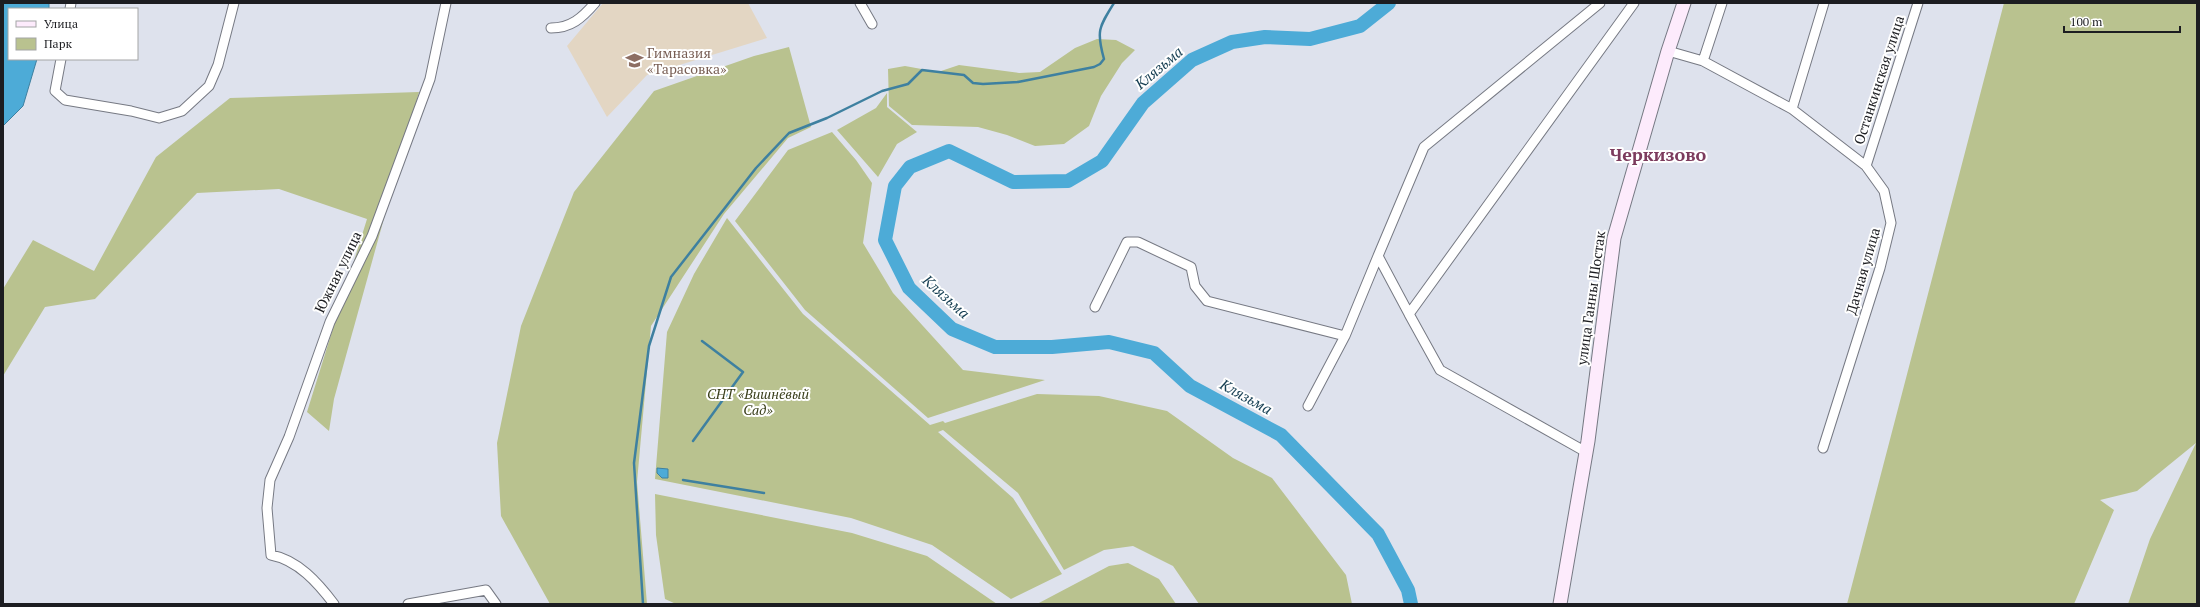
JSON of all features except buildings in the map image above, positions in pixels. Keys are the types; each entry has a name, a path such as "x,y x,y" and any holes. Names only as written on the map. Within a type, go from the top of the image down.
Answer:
{"main road":[{"name":"улица Ганны Шостак","path":"1560,604 1586,452 1614,238 1668,51 1684,3"}],"street":[{"path":"61,60 55,91 65,100 131,111 159,118 182,111 209,86 218,65 234,3"},
{"name":"Южная улица","path":"334,604 317,582 282,557 271,555 267,508 270,480 289,437 330,322 372,236 392,184 430,79 446,3"},
{"path":"551,28 565,28 585,15 595,3"},
{"path":"860,3 872,24"},
{"path":"1308,406 1344,336 1424,147 1600,3"},
{"path":"1410,314 1634,3"},
{"path":"1703,61 1722,3"},
{"path":"1792,108 1824,3"},
{"name":"Останкинская улица","path":"1866,166 1918,3"},
{"name":"Дачная улица","path":"1668,51 1703,61 1792,108 1866,166 1884,191 1891,223 1880,268 1824,448"},
{"path":"1095,307 1127,242 1138,242 1191,266 1195,286 1207,301 1344,336"},
{"path":"1378,256 1440,370 1586,452"},
{"path":"408,604 486,590 496,604"}],"shaded area":[{"name":"Гимназия «Тарасовка»","path":"603,3 748,3 767,38 647,75 607,117 567,46"}],"green space":[{"path":"2004,3 2197,3 2197,604 2128,604 2150,539 2196,443 2137,491 2100,500 2114,510 2074,604 1847,604"},
{"path":"1097,39 1116,40 1135,50 1122,63 1101,96 1089,126 1064,144 1035,146 1007,135 978,127 912,125 889,106 888,69 905,66 938,72 959,65 1019,73 1040,72 1075,48"},
{"path":"789,47 811,127 788,138 724,214 651,326 637,482 647,604 550,604 501,516 497,443 521,326 574,192 654,91 754,56"},
{"path":"419,92 334,399 329,431 307,412 367,219 279,189 197,193 95,299 45,307 3,376 3,289 33,240 94,271 156,157 230,98"},
{"path":"887,93 887,107 917,132 897,144 878,177 837,130 876,108"},
{"path":"832,132 856,160 872,183 863,243 893,293 963,370 1045,380 928,418 805,310 735,221 788,150"},
{"name":"СНТ «Вишнёвый Сад»","path":"727,218 803,314 930,425 943,421 945,423 1037,394 1099,396 1167,411 1233,458 1272,478 1346,575 1352,604 1199,604 1173,566 1133,546 1104,550 1064,570 1018,493 943,430 938,432 1013,498 1062,574 1011,599 932,545 851,518 655,479 667,332 694,274"},
{"path":"655,494 852,533 927,556 997,604 676,604 665,599 656,535"},
{"path":"1128,563 1159,579 1176,604 1037,604 1109,566"}],"water":[{"path":"3,3 49,3 49,8 8,8 8,60 37,60 23,106 3,126"},
{"path":"657,468 668,469 668,478 662,478 657,473"}],"waterway":[{"path":"643,604 634,463 649,346 671,277 756,168 789,133 827,118 882,91 908,84 922,70 964,75 973,83 983,84 1018,82 1094,67 1100,64 1104,59 1100,42 1100,30 1114,3"},
{"name":"Клязьма","path":"1389,3 1360,26 1310,39 1265,37 1232,42 1192,60 1143,103 1102,161 1068,181 1013,182 949,151 910,167 895,186 885,240 909,288 952,329 995,347 1052,347 1109,342 1154,353 1190,386 1281,435 1378,534 1408,590 1411,604"},
{"path":"693,441 743,372 702,341"},
{"path":"683,480 764,493"}],"place":[{"name":"Гимназия «Тарасовка»","path":"634,61"}],"district":[{"name":"Черкизово","path":"1658,155"}]}
